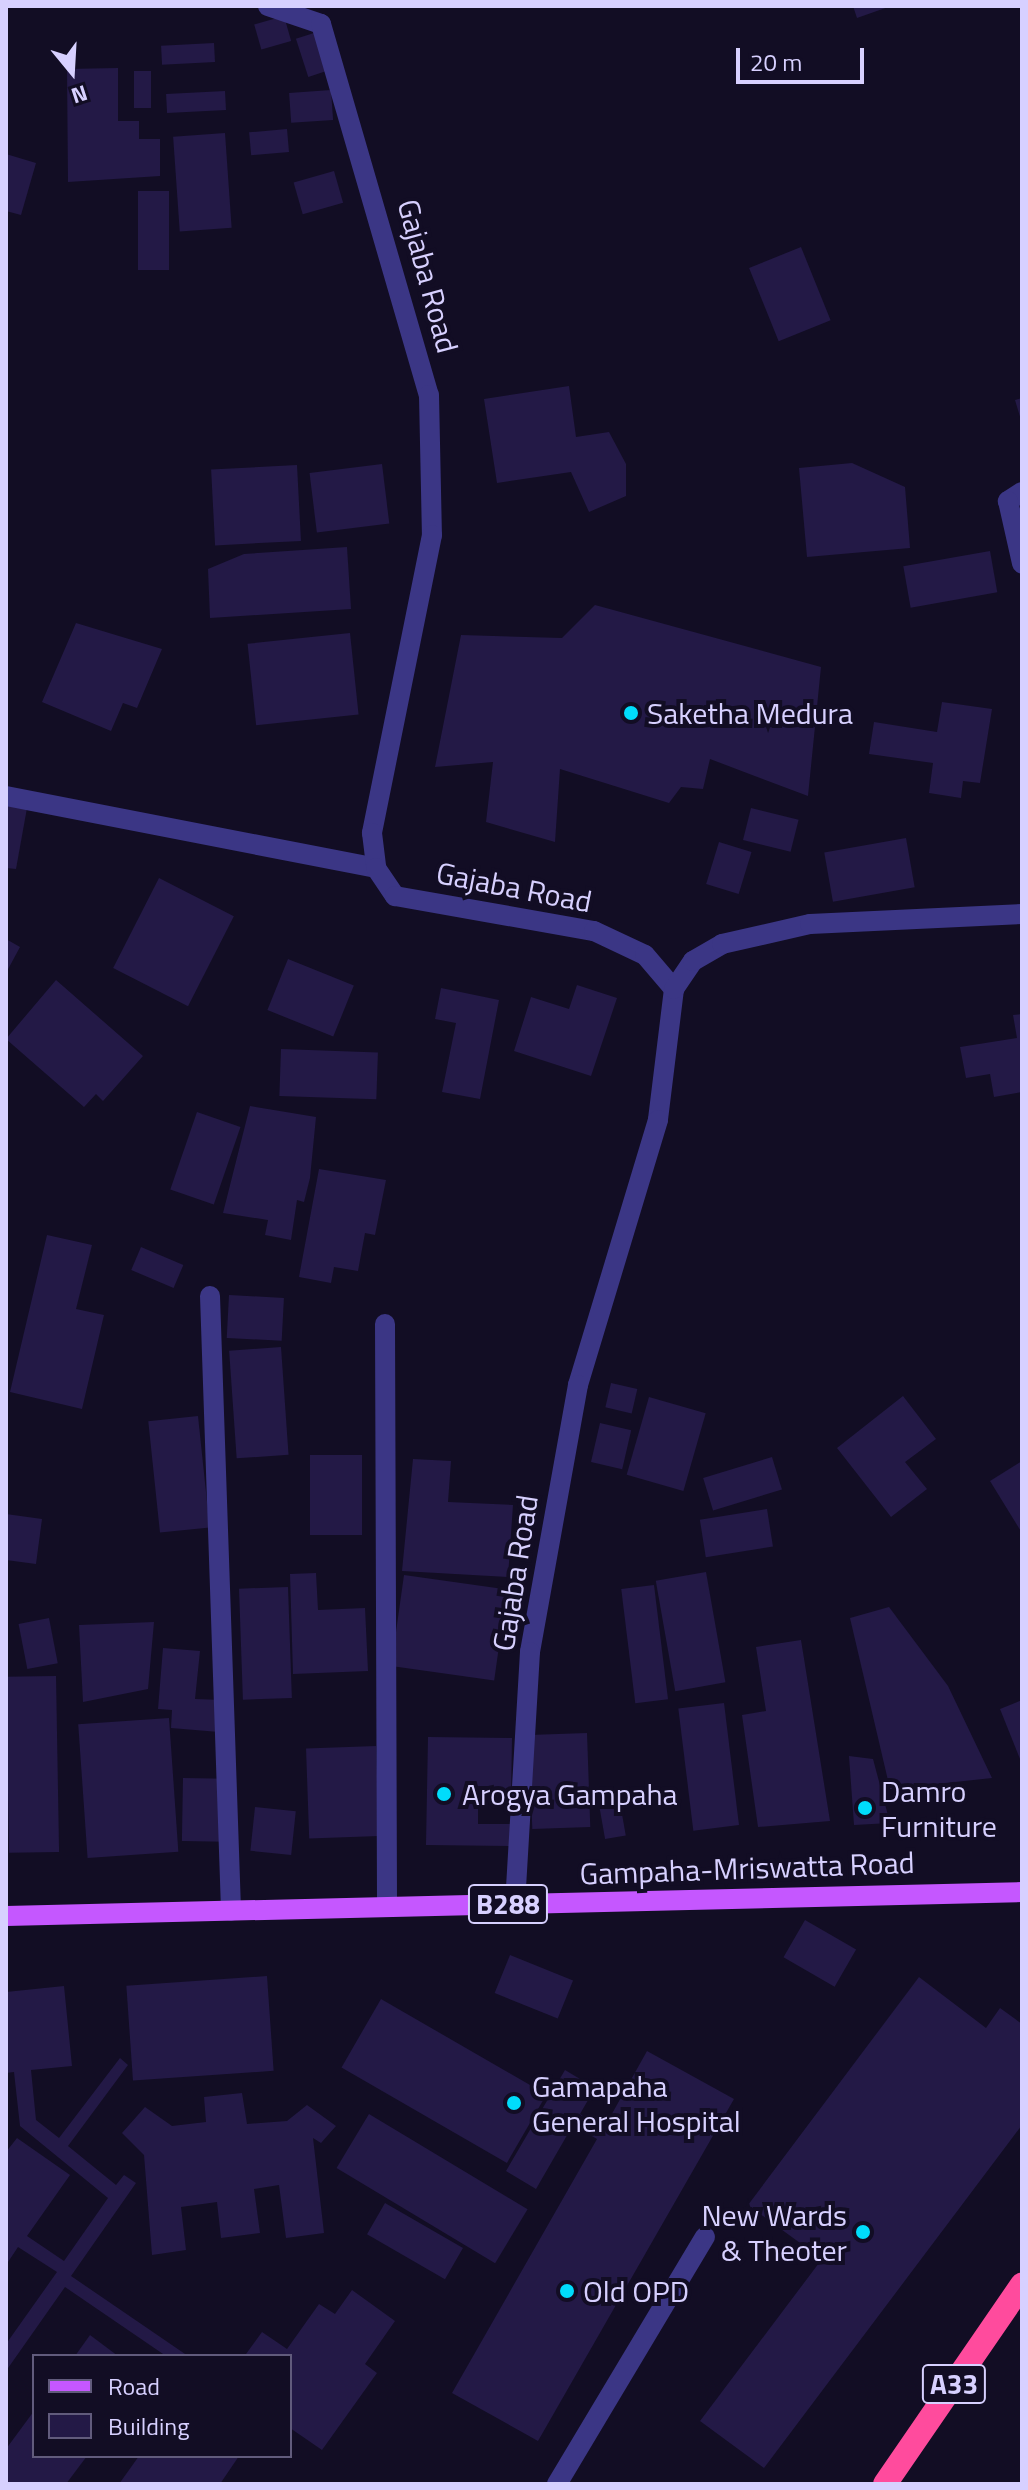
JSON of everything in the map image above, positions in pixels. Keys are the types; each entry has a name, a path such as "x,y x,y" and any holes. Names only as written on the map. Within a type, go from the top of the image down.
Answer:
{"highway":[{"name":"A33","path":"885,2484 1022,2285"}],"main road":[{"name":"Gampaha-Mriswatta Road","path":"6,1916 1018,1889"}],"street":[{"name":"Gajaba Road","path":"268,6 321,24 429,395 432,535 372,833 376,868 395,896 594,931 645,955 674,989 658,1120 578,1385 530,1652 515,1904"},
{"path":"1022,492 1008,501 1022,563"},
{"path":"6,796 376,868"},
{"path":"674,989 693,961 722,944 810,924 1022,914"},
{"path":"210,1296 231,1911"},
{"path":"385,1324 387,1907"},
{"path":"557,2484 705,2237"}],"building":[{"path":"853,6 891,6 857,18"},
{"path":"284,16 291,41 261,50 254,25"},
{"path":"314,33 326,71 308,77 296,39"},
{"path":"214,43 215,62 162,65 161,46"},
{"path":"118,68 118,121 139,121 139,139 160,139 160,176 68,182 67,69"},
{"path":"134,71 151,71 151,108 134,108"},
{"path":"331,90 333,120 291,123 289,93"},
{"path":"225,91 226,110 167,113 166,94"},
{"path":"287,129 289,152 251,155 249,132"},
{"path":"225,133 232,228 180,231 173,137"},
{"path":"6,154 36,163 21,215 6,211"},
{"path":"334,171 343,203 303,214 294,183"},
{"path":"138,191 169,191 169,270 138,270"},
{"path":"801,247 831,320 779,341 749,268"},
{"path":"569,386 576,437 609,432 626,464 626,496 589,512 571,472 497,483 484,399"},
{"path":"1022,398 1022,420 1021,420 1015,400"},
{"path":"852,463 905,487 910,548 807,557 799,468"},
{"path":"382,464 389,524 317,532 310,473"},
{"path":"297,465 301,541 215,545 211,470"},
{"path":"347,547 351,609 210,618 208,569 244,554"},
{"path":"990,551 997,592 911,608 903,566"},
{"name":"Saketha Medura","path":"595,605 821,667 808,796 710,759 703,789 681,787 669,803 560,769 555,842 486,822 493,762 435,767 461,635 562,638"},
{"path":"76,623 162,649 137,708 123,703 111,731 42,702"},
{"path":"350,633 359,715 256,725 248,644"},
{"path":"942,702 992,709 980,783 963,781 961,798 929,793 933,763 869,754 874,722 937,732"},
{"path":"6,805 27,808 16,869 6,868"},
{"path":"751,808 799,820 791,852 743,840"},
{"path":"906,838 915,887 833,902 824,852"},
{"path":"719,842 752,852 739,894 706,884"},
{"path":"159,878 234,916 188,1006 113,968"},
{"path":"6,939 20,947 6,973"},
{"path":"288,959 354,986 333,1037 267,1010"},
{"path":"56,980 143,1056 103,1101 96,1094 84,1107 6,1039"},
{"path":"577,985 617,998 591,1076 514,1051 531,997 569,1009"},
{"path":"441,988 499,1000 480,1099 442,1092 456,1023 435,1019"},
{"path":"1022,1014 1022,1092 994,1097 990,1074 966,1078 960,1047 1017,1038 1013,1015"},
{"path":"281,1049 378,1052 376,1099 279,1096"},
{"path":"250,1106 316,1117 310,1178 304,1202 297,1200 291,1240 265,1235 268,1220 223,1213"},
{"path":"197,1112 240,1127 214,1205 170,1190"},
{"path":"319,1169 386,1180 375,1235 365,1233 358,1271 334,1267 331,1283 299,1277"},
{"path":"47,1235 92,1245 76,1309 104,1315 82,1409 10,1392"},
{"path":"141,1247 183,1265 174,1288 131,1270"},
{"path":"229,1295 284,1298 282,1341 227,1338"},
{"path":"281,1347 289,1455 237,1458 229,1351"},
{"path":"611,1383 637,1389 632,1413 605,1407"},
{"path":"903,1396 936,1439 905,1462 927,1489 891,1517 837,1448"},
{"path":"649,1397 706,1413 683,1491 627,1475"},
{"path":"198,1416 210,1527 160,1533 148,1421"},
{"path":"600,1423 631,1430 622,1469 591,1462"},
{"path":"310,1455 362,1455 362,1535 310,1535"},
{"path":"772,1457 782,1490 713,1511 703,1478"},
{"path":"413,1459 451,1461 448,1502 513,1505 508,1577 402,1571"},
{"path":"1022,1461 1022,1533 990,1481"},
{"path":"767,1509 773,1547 706,1557 700,1520"},
{"path":"6,1514 42,1519 36,1564 6,1560"},
{"path":"706,1572 725,1682 675,1691 656,1581"},
{"path":"316,1573 318,1610 365,1608 368,1671 293,1674 290,1574"},
{"path":"404,1575 507,1589 494,1681 391,1666"},
{"path":"654,1585 668,1699 635,1703 621,1589"},
{"path":"288,1587 292,1698 243,1700 239,1589"},
{"path":"889,1607 948,1686 992,1778 890,1789 850,1618"},
{"path":"49,1618 58,1663 27,1669 19,1624"},
{"path":"154,1622 148,1689 83,1702 79,1625"},
{"path":"801,1640 830,1821 758,1827 742,1715 766,1711 756,1647"},
{"path":"163,1648 200,1651 195,1699 222,1700 219,1732 171,1728 172,1710 158,1709"},
{"path":"56,1676 59,1852 9,1853 6,1677"},
{"path":"1022,1700 1022,1764 1000,1709"},
{"path":"724,1703 739,1825 693,1831 678,1709"},
{"path":"169,1718 178,1852 88,1858 78,1724"},
{"path":"587,1733 590,1827 532,1829 529,1735"},
{"path":"428,1737 512,1738 511,1798 478,1797 478,1824 510,1824 510,1846 426,1845"},
{"path":"376,1746 379,1836 309,1838 306,1748"},
{"path":"849,1756 873,1759 890,1823 854,1825"},
{"path":"183,1778 226,1779 225,1842 182,1841"},
{"path":"619,1797 626,1835 605,1839 598,1801"},
{"path":"255,1807 296,1811 291,1855 250,1851"},
{"path":"805,1920 856,1950 835,1987 784,1957"},
{"path":"510,1955 573,1980 558,2018 495,1993"},
{"path":"267,1976 274,2071 133,2081 126,1986"},
{"name":"New Wards & Theoter","path":"919,1977 986,2028 1000,2008 1022,2024 1022,2125 764,2468 700,2421 822,2259 748,2205"},
{"path":"64,1986 72,2066 31,2070 36,2120 59,2138 120,2058 128,2065 68,2146 116,2185 124,2175 136,2183 71,2276 185,2354 163,2354 65,2287 6,2371 6,2344 57,2272 18,2247 6,2265 6,2152 17,2138 70,2175 27,2236 64,2261 108,2198 20,2126 14,2072 6,2073 6,1992"},
{"path":"381,1999 546,2094 507,2163 342,2067"},
{"name":"Old OPD","path":"647,2051 734,2099 538,2441 452,2393 597,2139 573,2125 536,2189 506,2171 565,2070 595,2088 580,2114 604,2128"},
{"path":"242,2093 247,2124 287,2121 307,2105 336,2126 321,2143 313,2138 324,2233 286,2238 279,2185 254,2189 260,2233 221,2238 217,2202 181,2207 186,2250 152,2255 144,2155 122,2133 145,2107 172,2126 206,2122 204,2097"},
{"path":"369,2114 528,2209 495,2263 337,2168"},
{"path":"385,2203 463,2248 445,2279 367,2234"},
{"path":"352,2290 395,2321 365,2364 377,2373 322,2450 292,2429 292,2354 246,2354 262,2332 287,2349 319,2304 335,2314"},
{"path":"90,2335 115,2354 76,2354"},
{"path":"32,2414 32,2458 86,2458 66,2484 6,2484 6,2449"},
{"path":"138,2458 238,2458 220,2484 119,2484"}],"place":[{"name":"Saketha Medura","path":"631,713"},
{"name":"Arogya Gampaha","path":"444,1794"},
{"name":"Damro Furniture","path":"865,1808"},
{"name":"Gamapaha General Hospital","path":"514,2103"},
{"name":"New Wards & Theoter","path":"863,2232"},
{"name":"Old OPD","path":"567,2291"}]}
